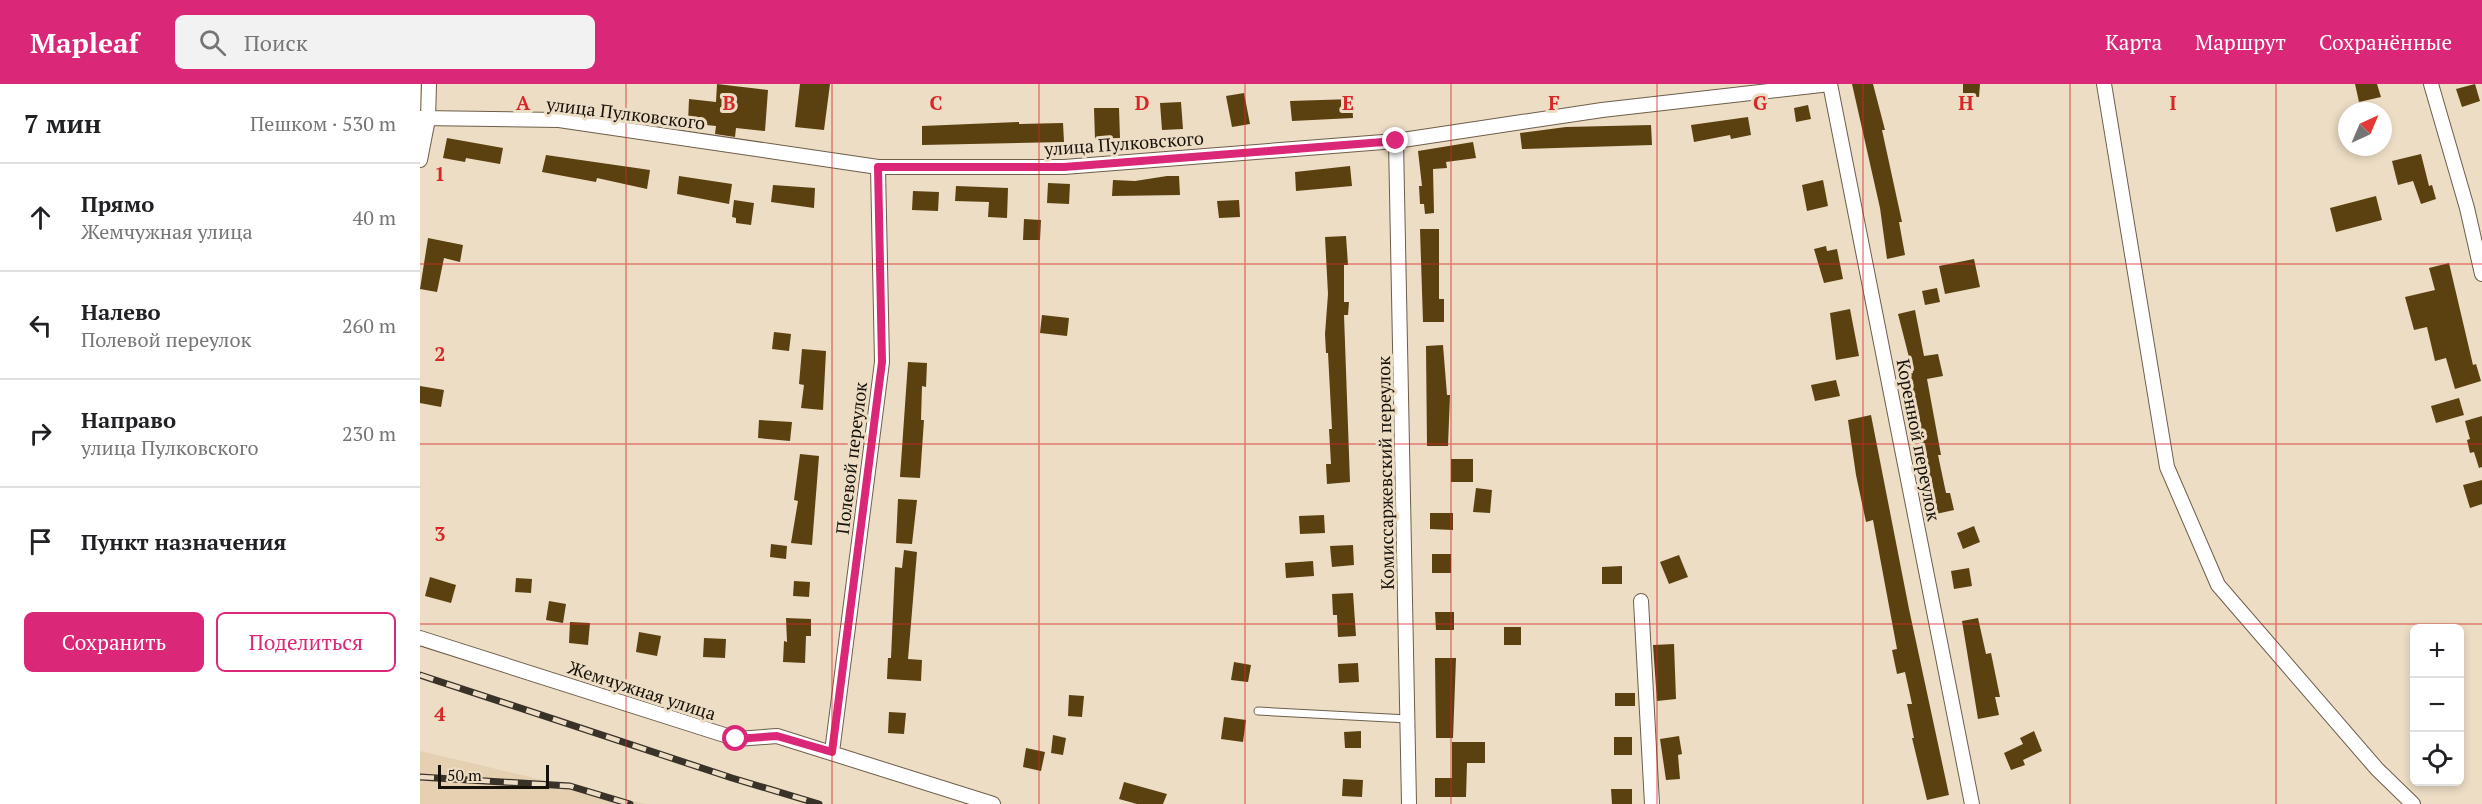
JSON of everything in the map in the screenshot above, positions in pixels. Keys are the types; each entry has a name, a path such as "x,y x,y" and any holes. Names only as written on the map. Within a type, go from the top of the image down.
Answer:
{"street":[{"path":"420,160 429,84"},
{"name":"улица Пулковского","path":"424,119 559,120 878,167 1064,167 1396,141 1602,110 1830,84"},
{"name":"Коренной переулок","path":"1830,84 1972,804"},
{"path":"2104,84 2167,467 2218,585 2377,769 2413,804"},
{"path":"2430,84 2467,208 2482,274"},
{"name":"Комиссаржевский переулок","path":"1396,141 1409,804"},
{"name":"Полевой переулок","path":"832,752 882,362 878,167"},
{"path":"1641,601 1652,804"},
{"name":"Жемчужная улица","path":"420,638 736,739 777,736 993,804"}],"lane":[{"path":"1258,711 1407,719"}],"shaded area":[{"path":"420,751 645,804 420,804"}],"building":[{"path":"717,84 768,90 765,131 736,128 735,137 715,134 716,126 688,123 689,99 716,102"},
{"path":"800,84 830,84 824,130 795,127"},
{"path":"1852,84 1873,84 1885,130 1882,130 1902,222 1899,222 1905,255 1887,259 1880,208"},
{"path":"1963,84 1980,84 1979,97 1963,96"},
{"path":"2355,84 2377,84 2381,97 2359,102"},
{"path":"2475,84 2480,101 2462,107 2456,89"},
{"path":"1244,93 1250,124 1232,127 1226,96"},
{"path":"1352,99 1353,118 1292,121 1290,101"},
{"path":"1181,102 1183,129 1162,130 1160,103"},
{"path":"1808,105 1811,119 1796,122 1794,108"},
{"path":"1094,108 1119,108 1120,138 1095,139"},
{"path":"1748,117 1751,135 1731,139 1730,135 1694,142 1691,125"},
{"path":"1019,122 1019,124 1063,123 1064,142 922,145 922,126"},
{"path":"1651,125 1652,145 1522,149 1520,133 1566,127"},
{"path":"447,138 503,148 500,164 466,158 465,162 443,158"},
{"path":"1473,142 1476,158 1446,162 1447,168 1433,169 1434,213 1425,214 1424,204 1420,204 1419,186 1422,186 1418,151"},
{"path":"2421,154 2429,186 2432,185 2436,199 2421,204 2413,181 2398,185 2392,161"},
{"path":"546,155 650,170 647,189 597,178 596,182 542,172"},
{"path":"1350,166 1352,186 1296,191 1295,172"},
{"path":"679,176 732,184 729,204 677,194"},
{"path":"1179,176 1180,195 1112,196 1113,180 1135,181"},
{"path":"1823,180 1828,206 1807,211 1802,185"},
{"path":"1048,183 1070,184 1069,204 1047,203"},
{"path":"773,185 815,188 814,208 771,202"},
{"path":"956,186 1008,188 1007,218 988,217 989,202 955,201"},
{"path":"913,191 939,192 938,211 912,210"},
{"path":"2376,196 2382,220 2336,232 2330,208"},
{"path":"734,200 754,203 751,225 736,223 736,218 732,217"},
{"path":"1239,200 1240,217 1219,218 1217,201"},
{"path":"1024,219 1041,220 1040,240 1023,240"},
{"path":"1420,229 1439,229 1439,299 1444,299 1444,322 1423,322"},
{"path":"1346,236 1348,265 1344,265 1344,302 1349,302 1348,315 1344,315 1350,482 1327,484 1326,464 1331,464 1329,429 1332,429 1325,334 1328,294 1325,237"},
{"path":"428,238 463,245 460,262 444,258 437,292 420,289"},
{"path":"1826,246 1827,251 1837,249 1843,279 1824,283 1814,249"},
{"path":"1974,259 1980,287 1945,294 1939,266"},
{"path":"2449,263 2473,365 2476,364 2481,381 2455,389 2446,358 2435,361 2427,327 2414,330 2405,297 2435,290 2429,268"},
{"path":"1937,288 1940,302 1925,305 1922,291"},
{"path":"1850,309 1859,356 1836,360 1830,313"},
{"path":"1915,310 1924,356 1938,354 1943,376 1927,379 1941,455 1938,455 1946,493 1950,493 1954,510 1936,514 1910,397 1907,374 1913,373 1898,314"},
{"path":"1042,315 1069,318 1067,336 1040,333"},
{"path":"774,332 791,334 789,351 772,349"},
{"path":"1443,345 1447,395 1450,395 1448,446 1427,446 1426,346"},
{"path":"802,349 826,351 823,410 801,408 804,385 799,384"},
{"path":"908,362 927,363 926,387 922,386 921,420 924,420 920,478 900,477"},
{"path":"1836,380 1840,396 1815,401 1811,385"},
{"path":"420,386 444,390 441,407 420,403"},
{"path":"2459,398 2464,415 2436,423 2431,406"},
{"path":"1871,415 1949,795 1927,800 1912,738 1914,738 1907,704 1912,704 1905,672 1897,674 1892,650 1897,649 1873,520 1866,522 1848,420"},
{"path":"2482,416 2482,467 2479,468 2474,452 2470,453 2467,440 2470,439 2465,421"},
{"path":"759,420 792,422 790,441 758,438"},
{"path":"800,454 819,456 812,545 791,543 798,501 794,500"},
{"path":"1451,459 1473,459 1473,482 1451,482"},
{"path":"2482,480 2482,504 2470,508 2463,485"},
{"path":"1476,488 1492,490 1490,513 1473,512"},
{"path":"898,499 917,500 912,544 896,543"},
{"path":"1430,513 1453,513 1453,530 1430,529"},
{"path":"1324,515 1325,533 1300,534 1299,516"},
{"path":"1974,526 1980,542 1963,549 1957,533"},
{"path":"771,544 787,546 786,559 770,557"},
{"path":"1353,545 1354,565 1332,567 1330,546"},
{"path":"904,550 917,552 908,659 922,660 921,681 887,679 888,658 891,658 895,567 902,568"},
{"path":"1432,554 1451,554 1451,573 1432,573"},
{"path":"1679,555 1688,577 1669,584 1660,562"},
{"path":"1313,561 1314,576 1286,578 1285,563"},
{"path":"1622,566 1622,584 1602,584 1602,567"},
{"path":"1969,568 1972,586 1954,589 1951,571"},
{"path":"430,577 456,585 451,603 425,596"},
{"path":"516,578 532,579 531,593 515,592"},
{"path":"794,581 810,582 809,597 793,596"},
{"path":"1353,593 1356,636 1338,637 1337,615 1333,615 1332,594"},
{"path":"549,601 566,604 563,623 546,620"},
{"path":"1435,612 1454,612 1454,630 1436,630"},
{"path":"786,618 811,619 811,636 806,636 805,663 783,662 784,641 787,642"},
{"path":"1978,618 1986,654 1991,653 2000,697 1995,697 1999,715 1978,719 1962,621"},
{"path":"570,622 590,623 588,645 569,643"},
{"path":"1504,627 1521,627 1521,645 1504,645"},
{"path":"639,632 661,636 657,656 636,652"},
{"path":"704,638 726,639 725,658 703,657"},
{"path":"1674,644 1676,699 1657,701 1653,645"},
{"path":"1435,658 1456,658 1453,738 1436,738"},
{"path":"1234,662 1251,665 1248,682 1231,680"},
{"path":"1358,663 1359,682 1339,683 1338,664"},
{"path":"1615,693 1635,693 1635,706 1615,706"},
{"path":"1069,695 1084,696 1082,717 1068,716"},
{"path":"889,712 906,713 904,734 888,733"},
{"path":"1224,717 1246,720 1243,742 1221,739"},
{"path":"1361,731 1361,748 1345,748 1344,732"},
{"path":"2034,731 2042,751 2023,760 2025,765 2011,770 2004,753 2023,744 2020,738"},
{"path":"1053,735 1066,738 1063,755 1051,753"},
{"path":"1679,736 1682,754 1678,755 1680,779 1666,780 1660,739"},
{"path":"1614,737 1632,737 1632,755 1614,755"},
{"path":"1452,742 1485,742 1485,763 1467,763 1466,797 1435,797 1435,778 1452,778"},
{"path":"1026,748 1045,752 1041,771 1023,767"},
{"path":"1343,779 1363,780 1362,797 1342,796"},
{"path":"1124,782 1167,794 1163,804 1137,804 1119,799"},
{"path":"1611,789 1632,789 1632,804 1612,804"}],"railway":[{"path":"420,675 732,778 819,804"},
{"path":"420,777 570,786 630,804"}],"route":[{"path":"736,739 777,736 832,752 882,362 878,167 1064,167 1396,141"}]}
